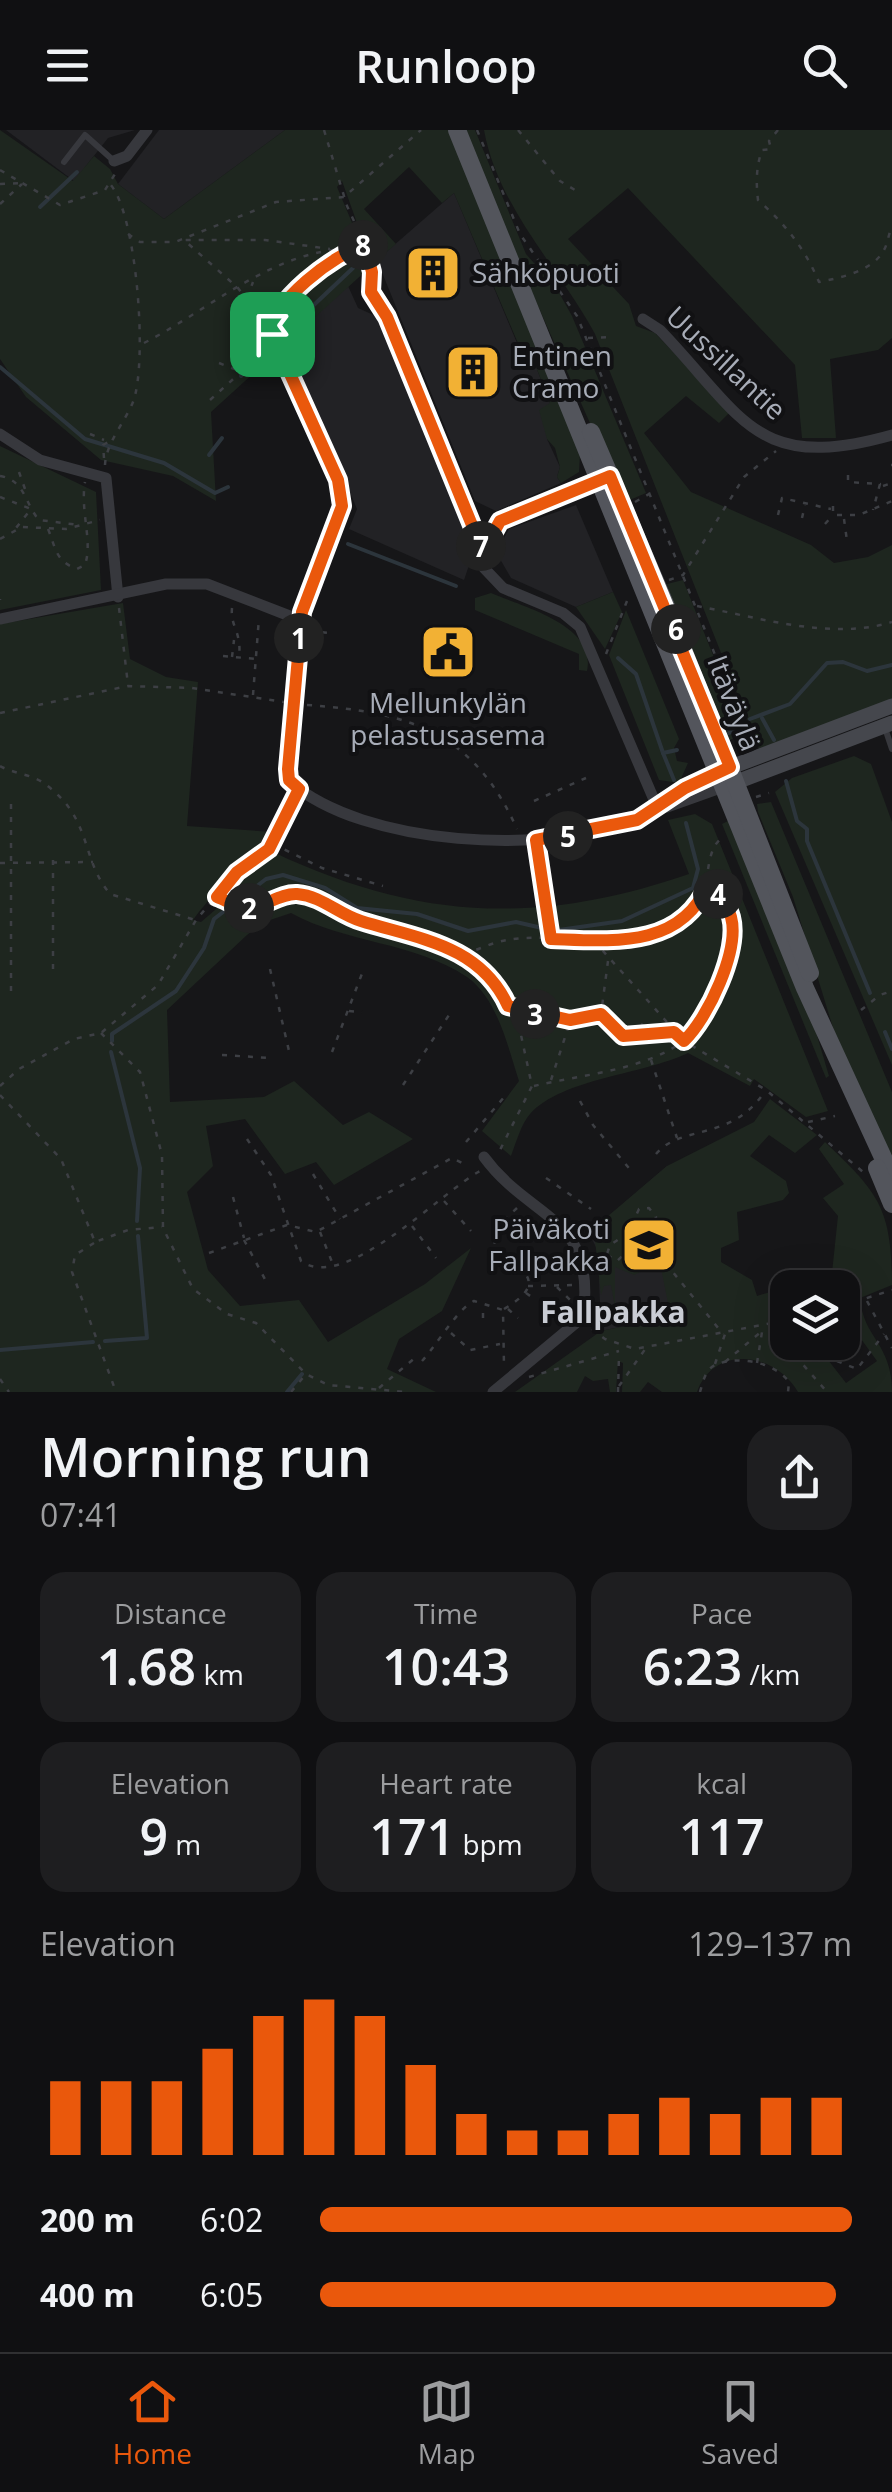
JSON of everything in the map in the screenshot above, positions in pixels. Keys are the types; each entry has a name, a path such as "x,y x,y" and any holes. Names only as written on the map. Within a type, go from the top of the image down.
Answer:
{"main road":[{"name":"Itäväylä","path":"457,130 542,339 577,398 604,478 883,1177"},
{"path":"726,777 887,716"},
{"name":"Itäväylä","path":"851,1092 892,1204"}],"street":[{"path":"115,167 147,130"},
{"path":"371,292 387,317 483,552 484,568 492,580 563,613 580,627 658,809"},
{"name":"Uussillantie","path":"643,319 660,330 755,430 780,446 831,448 892,435"},
{"path":"275,339 342,498 338,524 304,626 289,780 299,789 344,810 410,831 478,841 583,834 637,820 726,777"},
{"path":"0,434 40,460 106,478 118,596"},
{"path":"0,618 166,584 206,584 304,626"},
{"path":"484,1157 501,1180 566,1229 578,1250 584,1277 584,1317 492,1392"}],"lane":[{"path":"64,162 85,135 115,167"},
{"path":"483,552 500,521 604,478"},
{"path":"887,716 892,749"}],"path":[{"path":"324,130 344,197 365,245 371,292"},
{"path":"184,240 223,220 276,202 344,197 421,130"},
{"path":"477,130 520,234 577,316 754,751"},
{"path":"520,130 560,181 580,193"},
{"path":"778,130 769,141 771,149 762,150 760,157 755,178 758,200 771,208 806,251 819,282 848,276 877,258 887,246 892,227"},
{"path":"0,170 64,205 86,200 110,184 115,167"},
{"path":"0,184 23,183"},
{"path":"0,204 23,183"},
{"path":"105,460 133,402 142,344 122,204 110,184"},
{"path":"128,234 140,242"},
{"path":"184,240 238,288 275,339"},
{"path":"129,249 140,242 184,240 265,240 330,249 365,245"},
{"path":"142,344 188,322 255,278 330,249"},
{"path":"275,339 270,322 278,307 349,249"},
{"path":"247,300 255,278"},
{"path":"587,339 613,337"},
{"path":"210,400 275,339"},
{"path":"220,363 238,370"},
{"path":"90,434 114,439"},
{"path":"106,440 101,452 106,466"},
{"path":"667,580 683,574 744,477 778,449"},
{"path":"20,472 31,509 39,520"},
{"path":"847,475 848,482 882,487 892,484"},
{"path":"0,476 24,490"},
{"path":"48,528 55,555 77,569 84,566 89,548 82,525 85,480"},
{"path":"872,510 882,487"},
{"path":"634,502 649,494"},
{"path":"0,497 31,509"},
{"path":"778,515 782,498 833,510 844,517 892,502"},
{"path":"802,518 805,503"},
{"path":"883,506 886,514"},
{"path":"14,530 31,509"},
{"path":"825,524 833,510"},
{"path":"859,515 862,523"},
{"path":"844,517 847,541"},
{"path":"28,526 58,530 111,519"},
{"path":"0,538 39,520 82,525"},
{"path":"65,523 74,528"},
{"path":"58,530 65,523"},
{"path":"118,596 128,686"},
{"path":"606,654 627,601"},
{"path":"233,604 232,622 245,636 257,637"},
{"path":"696,606 818,627 871,628 892,622"},
{"path":"253,695 259,611"},
{"path":"304,626 330,633"},
{"path":"239,658 245,636"},
{"path":"232,657 234,640"},
{"path":"223,656 256,659"},
{"path":"0,713 128,686 253,695 379,712 434,732 492,781 519,833"},
{"path":"0,766 46,784 70,808 80,820 110,894 196,920"},
{"path":"534,802 586,778"},
{"path":"0,1086 19,1069 74,1039 101,1034 163,980 196,920 237,872 272,844 299,789"},
{"path":"10,804 11,997"},
{"path":"462,955 504,940 594,940 666,932 696,909 708,884 711,851 722,838"},
{"path":"536,840 551,939"},
{"path":"272,844 322,868 383,886"},
{"path":"0,863 53,860 95,864"},
{"path":"53,860 53,975"},
{"path":"532,1086 640,1061 684,1041 711,1008 732,933 728,908 708,884"},
{"path":"217,897 251,908 271,898 304,895 361,921 462,955 490,976 521,1035 532,1086 502,1152"},
{"path":"594,940 684,1041 766,1090 883,1177"},
{"path":"601,1014 608,960"},
{"path":"270,969 289,1050"},
{"path":"332,1052 363,971"},
{"path":"861,1010 884,992 892,991"},
{"path":"508,1006 570,1020 601,1014"},
{"path":"347,1011 362,1012"},
{"path":"601,1014 623,1036 674,1032"},
{"path":"403,1085 449,1015"},
{"path":"551,1082 570,1020"},
{"path":"641,1024 654,1033"},
{"path":"101,1034 140,1072 162,1155 163,1228 194,1289 227,1314 256,1323 306,1374 328,1385 405,1392"},
{"path":"222,1055 270,1058"},
{"path":"651,1060 678,1140"},
{"path":"656,1154 678,1140 715,1132 748,1112 766,1090"},
{"path":"0,1095 60,1159 95,1242"},
{"path":"466,1142 505,1096"},
{"path":"580,1101 593,1126 633,1174"},
{"path":"806,1122 835,1116"},
{"path":"247,1139 272,1176 306,1266 332,1264 364,1252 411,1224 480,1171"},
{"path":"209,1253 288,1224 319,1231 456,1156 471,1176 479,1180"},
{"path":"314,1174 340,1220"},
{"path":"546,1178 591,1209"},
{"path":"233,1196 244,1239 266,1283"},
{"path":"443,1200 470,1230"},
{"path":"504,1367 505,1309 528,1286 524,1272 494,1244 499,1225 522,1203"},
{"path":"595,1257 607,1254 617,1261 633,1248 644,1264 656,1217 644,1206 628,1234 610,1245 607,1254"},
{"path":"411,1224 436,1258"},
{"path":"116,1392 72,1272 75,1254 128,1230 163,1228"},
{"path":"319,1231 332,1264"},
{"path":"652,1242 724,1334"},
{"path":"555,1285 576,1308"},
{"path":"528,1286 576,1285"},
{"path":"860,1302 892,1290"},
{"path":"525,1292 536,1300"},
{"path":"867,1301 892,1348"},
{"path":"422,1362 450,1332 465,1305 474,1302 505,1309 518,1318"},
{"path":"483,1318 484,1305"},
{"path":"522,1379 619,1349 770,1324"},
{"path":"757,1363 764,1326"},
{"path":"592,1329 619,1349"},
{"path":"724,1364 762,1331"},
{"path":"450,1332 470,1350 503,1344"},
{"path":"700,1392 724,1334"},
{"path":"837,1361 857,1369 884,1334"},
{"path":"618,1392 647,1347"},
{"path":"619,1349 620,1386"},
{"path":"375,1389 416,1357"},
{"path":"799,1360 827,1392"},
{"path":"714,1366 757,1363 784,1376 788,1392"},
{"path":"291,1392 306,1374"},
{"path":"0,1379 9,1392"}],"shaded area":[{"path":"0,130 73,181 94,156 110,169 118,184 164,219 285,130 449,130 580,454 579,472 561,483 557,477 560,467 555,448 547,439 539,410 550,403 533,359 526,362 454,193 442,203 409,167 364,209 396,244 377,260 357,223 342,181 337,187 353,225 349,236 368,269 211,412 216,501 173,476 101,460 26,397 0,359"},
{"path":"6,130 135,130 108,138 74,181"},
{"path":"159,130 285,130 164,219 118,184"},
{"path":"465,130 475,130 526,254 557,289 572,316 646,493 625,502 518,261"},
{"path":"484,130 892,130 892,338 878,350 830,359 836,438 802,438 795,365 628,188 568,239 629,304 636,326 655,333 730,412 719,423 686,396 644,433 691,492 811,545 834,563 868,557 892,545 892,701 759,749 595,334 516,211 491,158"},
{"path":"454,193 525,362 533,359 550,403 547,439 560,467 557,477 561,483 496,511 475,501 377,260"},
{"path":"348,286 358,308 380,318 475,547 464,580 349,529 357,509 287,340"},
{"path":"0,446 96,492 101,590 0,610"},
{"path":"576,505 613,592 576,607 511,578 496,552 509,529"},
{"path":"683,580 739,720 740,735 728,741 674,614 667,584"},
{"path":"613,592 622,612 605,649 576,607"},
{"path":"491,593 555,620 569,630 581,641 587,655 587,671 579,670 579,654 475,610 475,598"},
{"path":"123,603 130,659 166,677 198,682 187,826 273,832 193,920 201,922 222,904 245,910 224,895 226,890 273,852 326,875 428,903 529,908 634,891 689,874 668,820 695,814 712,824 828,1111 806,1117 754,1079 750,1086 688,1053 582,1085 544,1102 527,1118 511,1156 482,1131 519,1081 494,1011 478,986 447,965 425,956 334,931 291,913 264,922 167,1010 170,1102 264,1097 294,1081 343,1125 369,1112 413,1139 334,1185 316,1162 285,1174 245,1119 206,1126 213,1166 187,1192 208,1270 240,1306 299,1300 328,1342 425,1284 471,1248 442,1311 399,1339 387,1369 436,1392 0,1392 0,624"},
{"path":"626,610 679,739 674,748 677,761 688,763 679,783 659,780 609,655"},
{"path":"854,756 871,764 892,822 892,1065 775,792 792,778"},
{"path":"771,802 892,1092 892,1161 838,1044 793,897 758,812 757,804"},
{"path":"728,821 813,1022 829,1076 826,1078 722,824"},
{"path":"770,1099 817,1135 795,1153 769,1135 750,1156 786,1181 789,1193 783,1200 737,1212 739,1240 721,1248 721,1262 752,1280 757,1296 770,1292 770,1360 828,1360 846,1383 877,1361 860,1338 860,1298 866,1323 887,1362 892,1392 798,1392 775,1368 745,1359 717,1366 697,1392 662,1392 648,1382 640,1392 622,1392 623,1363 618,1361 616,1392 610,1392 608,1379 593,1381 585,1376 577,1392 515,1392 601,1331 649,1321 649,1312 669,1308 660,1263 634,1275 615,1267 615,1307 611,1285 604,1286 601,1295 595,1240 606,1230 601,1222 667,1166 754,1122"},
{"path":"825,1142 858,1175 879,1204 889,1238 892,1285 860,1298 860,1270 832,1270 838,1216 823,1198 844,1184 819,1149"},
{"name":"Päiväkoti Fallpakka","path":"667,1166 703,1183 701,1310 601,1331 598,1251 589,1233"}],"waterway":[{"path":"40,207 77,172"},
{"path":"281,336 353,268"},
{"path":"241,376 273,343"},
{"path":"0,367 85,439 164,463 215,493 228,487"},
{"path":"209,455 222,438"},
{"path":"348,544 456,586"},
{"path":"618,658 636,674 663,753 677,750"},
{"path":"750,719 790,704 827,663 843,662 867,671 892,665"},
{"path":"762,718 774,740"},
{"path":"728,729 736,725"},
{"path":"729,733 737,729"},
{"path":"663,753 674,780"},
{"path":"786,781 797,821 807,829 807,841 870,993"},
{"path":"559,930 622,921 693,888 698,869 686,823"},
{"path":"112,1041 112,1034 176,991 204,948 214,919 266,879 283,875 325,888 357,908 417,914 468,931 516,922 542,928"},
{"path":"885,1032 892,1049"},
{"path":"111,1052 140,1168 137,1221"},
{"path":"105,1341 147,1338 138,1236"},
{"path":"0,1350 93,1342"},
{"path":"287,1392 302,1374"}],"place":[{"name":"Sähköpuoti","path":"433,273"},
{"name":"Entinen Cramo","path":"473,372"},
{"name":"Mellunkylän pelastusasema","path":"448,652"},
{"name":"Päiväkoti Fallpakka","path":"649,1245"}],"district":[{"name":"Fallpakka","path":"613,1313"}],"route":[{"path":"365,245 372,272 371,292 384,310 474,522 483,552 500,521 610,476 730,767 685,788 637,820 583,834 536,840 551,939 652,936 688,918 708,884 720,896 732,920 730,945 711,1008 684,1041 674,1032 623,1036 601,1014 570,1020 521,1012 508,1006 490,976 476,962 425,939 348,916 314,898 294,894 244,908 217,897 237,872 269,849 299,789 289,780 288,769 300,620 342,512 338,480 272,334 270,322 278,307 349,249 365,245"}]}
